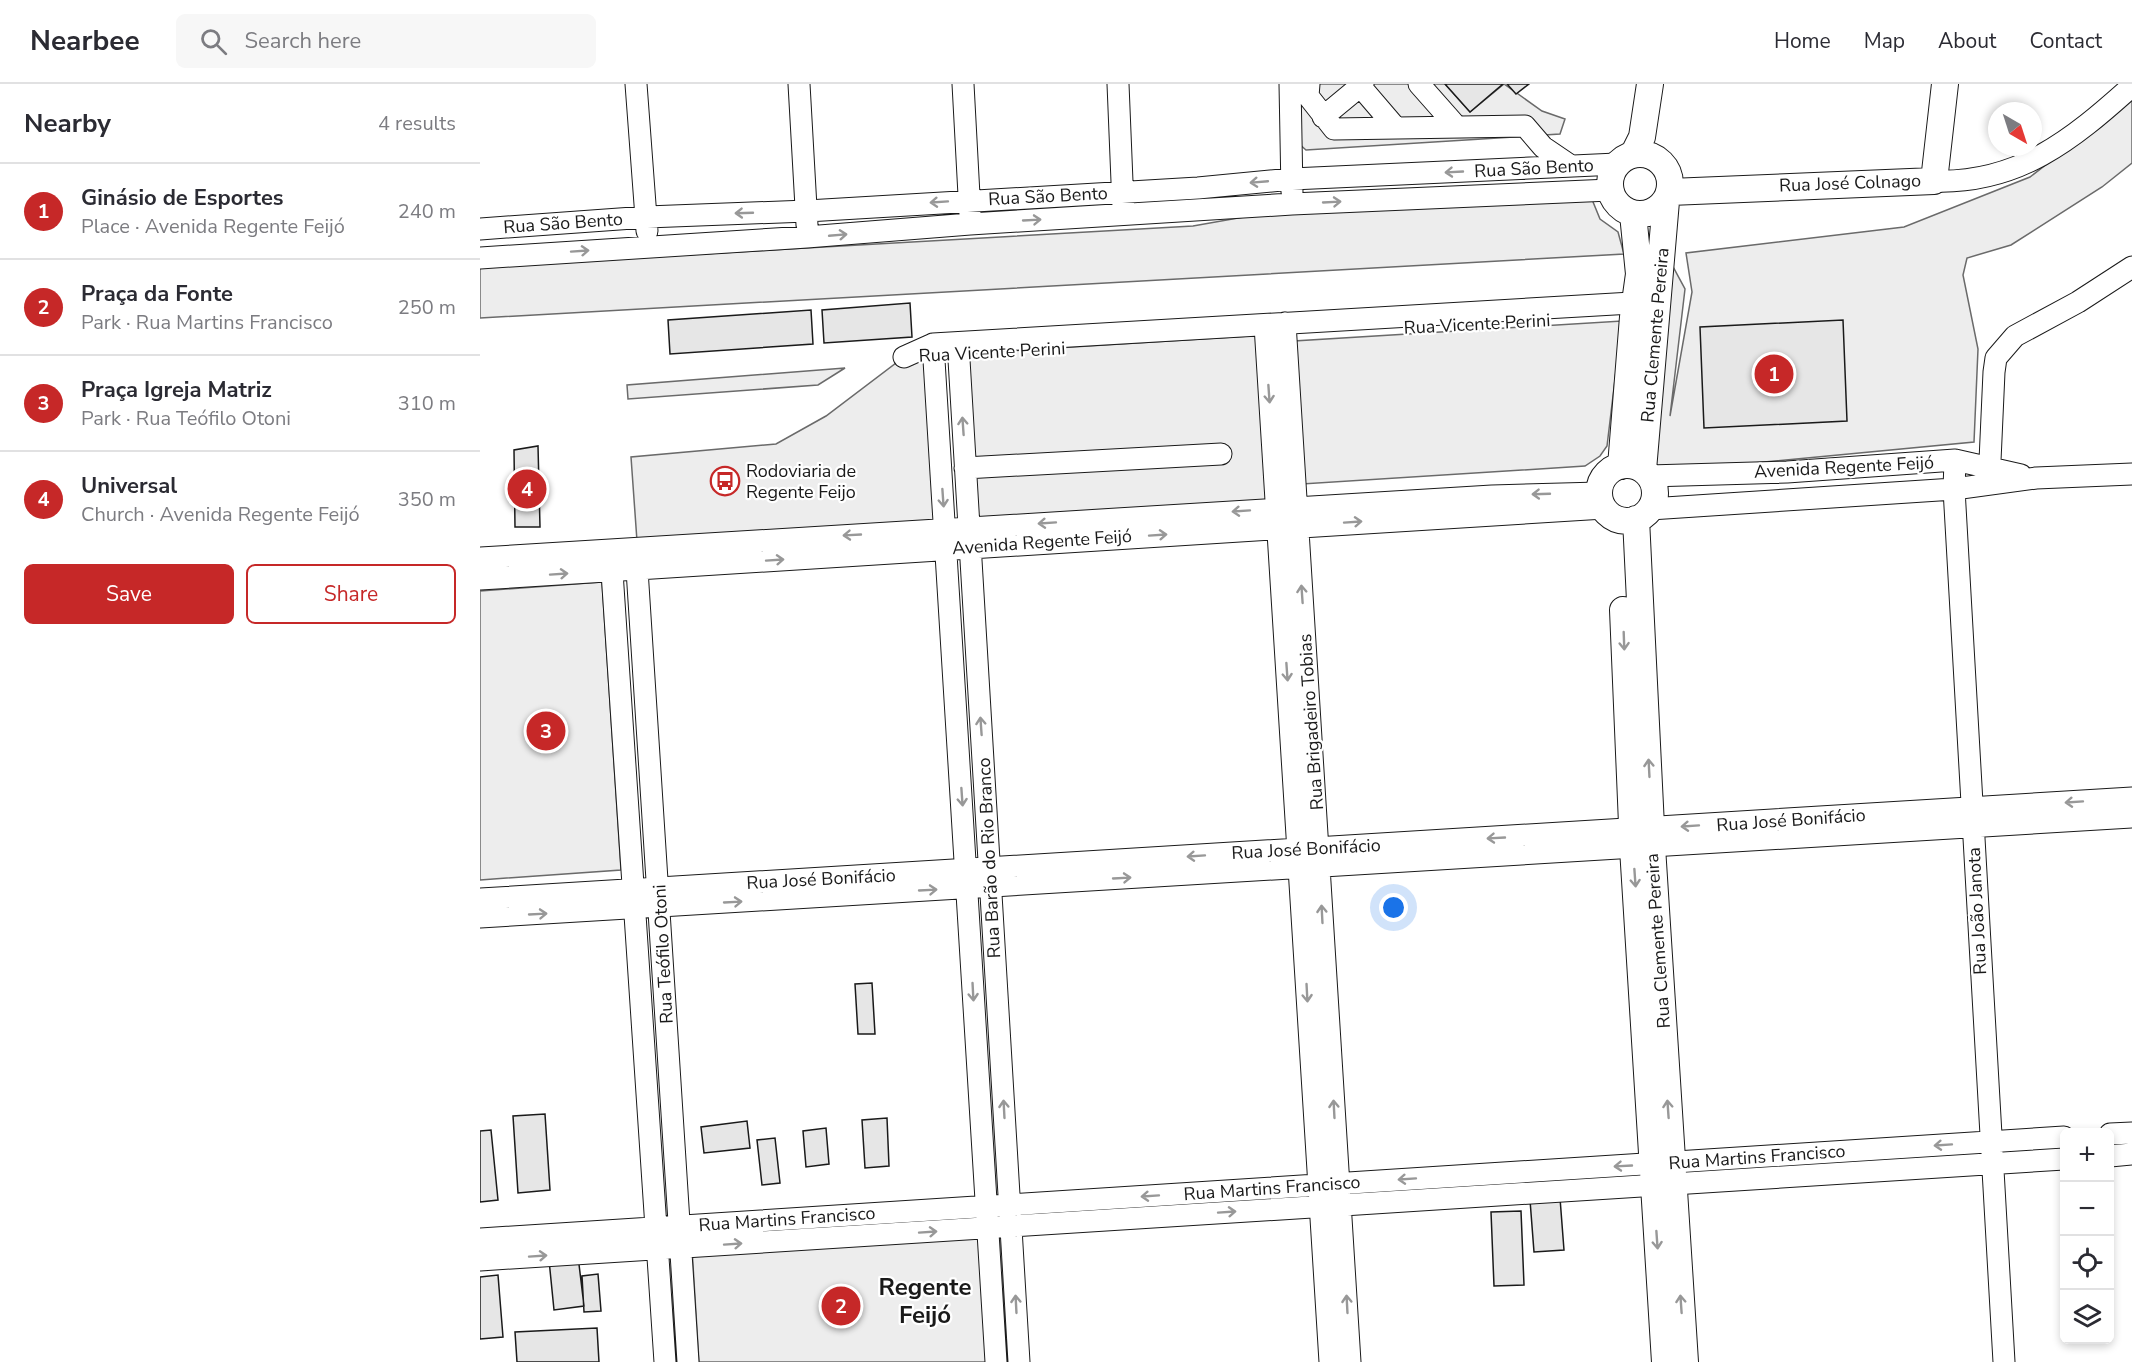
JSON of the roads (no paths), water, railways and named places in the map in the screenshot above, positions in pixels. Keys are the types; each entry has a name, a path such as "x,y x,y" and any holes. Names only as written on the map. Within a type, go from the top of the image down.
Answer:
{"main road":[{"path":"1625,159 1648,154 1663,164 1671,181 1668,196 1652,213 1633,214 1618,206 1610,190 1612,172 1642,137 1650,84"},
{"name":"Rua José Colnago","path":"1668,196 1934,181 1945,84"},
{"name":"Rua Clemente Pereira","path":"1665,1362 1663,1174 1622,510 1654,489 1638,471 1646,310 1668,196"},
{"name":"Rua Clemente Pereira","path":"1633,214 1639,274 1646,310"},
{"path":"1622,510 1605,476 1638,471"},
{"name":"Rua Clemente Pereira","path":"1663,1174 1685,1362"}],"street":[{"path":"636,84 647,217 647,246"},
{"path":"799,84 807,237"},
{"path":"963,84 970,224"},
{"path":"1118,84 1123,215"},
{"path":"1290,84 1292,204"},
{"path":"1309,84 1308,96 1334,129 1525,126 1543,147 1571,166"},
{"path":"1419,84 1457,127"},
{"path":"1323,117 1361,85 1396,128"},
{"path":"1934,181 1975,180 2037,161 2061,145 2132,86"},
{"name":"Rua São Bento","path":"480,229 647,217 807,211 1122,192 1293,179 1571,166 1625,159"},
{"name":"Rua São Bento","path":"480,258 1292,204 1610,190"},
{"path":"542,224 544,254"},
{"path":"1989,477 1994,372 1996,358 2004,346 2015,336 2078,302 2132,267"},
{"name":"Rua Vicente Perini","path":"934,350 1275,329 1646,310"},
{"name":"Rua Brigadeiro Tobias","path":"1275,329 1328,1184 1350,1362"},
{"name":"Rua Barão do Rio Branco","path":"958,349 1019,1362"},
{"name":"Rua Barão do Rio Branco","path":"934,350 996,1362"},
{"path":"965,468 1221,454"},
{"name":"Avenida Regente Feijó","path":"1638,471 1787,472 1955,460 1989,477"},
{"name":"Rua João Janota","path":"1955,460 1954,489 1989,1142 2004,1362"},
{"path":"1787,472 1789,500"},
{"name":"Avenida Regente Feijó","path":"480,579 513,567 611,560 639,569 745,552 1287,517 1492,504 1622,510 1954,489 1989,477 2036,478 2132,474"},
{"name":"Avenida Regente Feijó","path":"611,560 635,547 745,552"},
{"name":"Rua Teófilo Otoni","path":"635,547 639,569 688,1362"},
{"name":"Avenida Regente Feijó","path":"480,558 513,567"},
{"name":"Rua Teófilo Otoni","path":"611,560 665,1362"},
{"name":"Rua José Bonifácio","path":"1972,818 2132,798"},
{"name":"Rua José Bonifácio","path":"480,917 659,897 1972,818 2132,817"},
{"name":"Rua José Bonifácio","path":"480,900 634,899"},
{"path":"2114,1134 2132,1132"},
{"name":"Rua Martins Francisco","path":"480,1239 657,1238 987,1228 1330,1206 1449,1198 1663,1174 1989,1142 2060,1137"},
{"path":"2114,1156 2132,1154"},
{"name":"Rua Martins Francisco","path":"680,1237 986,1206 1447,1176 1663,1174 2060,1159"},
{"path":"1447,1176 1449,1198"},
{"name":"Rua Brigadeiro Tobias","path":"1330,1206 1330,1362"},
{"name":"Rua Martins Francisco","path":"480,1260 657,1238"}],"place":[{"name":"Ginásio de Esportes","path":"1774,374"},
{"name":"Rodoviaria de Regente Feijo","path":"725,481"},
{"name":"Universal","path":"527,489"},
{"name":"Praça Igreja Matriz","path":"546,731"},
{"name":"Praça da Fonte","path":"841,1306"}],"district":[{"name":"Regente Feijó","path":"925,1301"}]}
